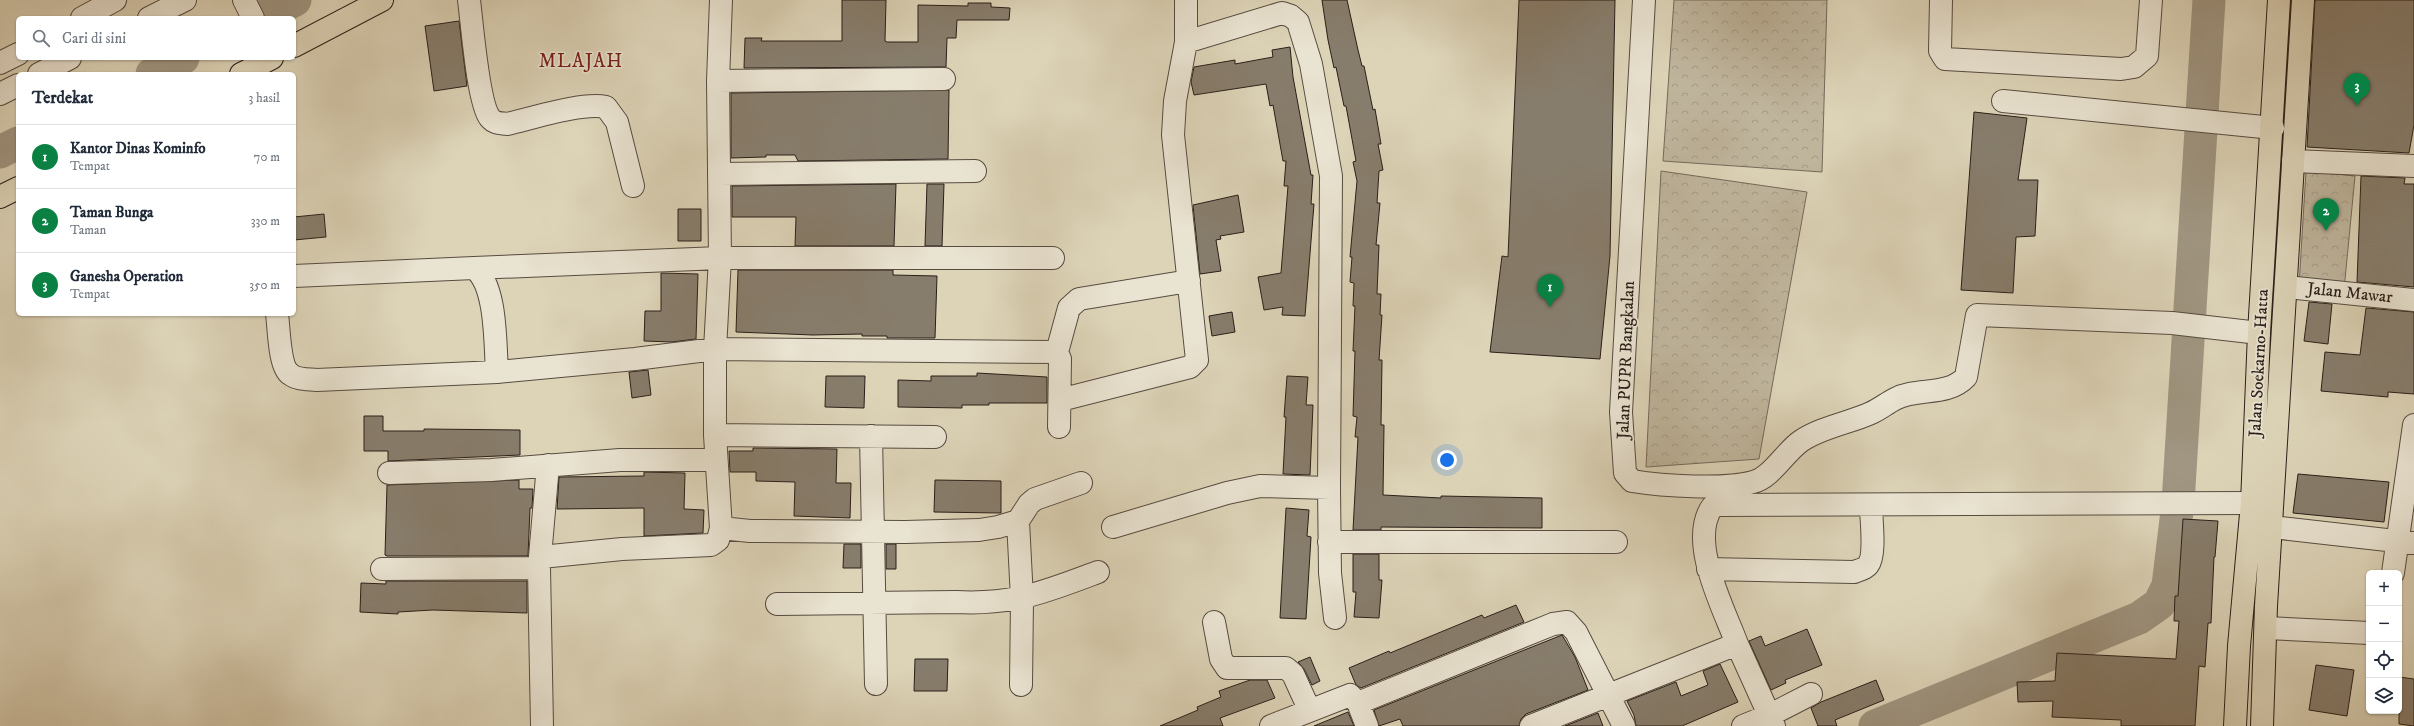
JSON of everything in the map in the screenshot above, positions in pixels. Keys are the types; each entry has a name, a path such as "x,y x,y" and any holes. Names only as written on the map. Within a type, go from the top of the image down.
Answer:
{"main road":[{"path":"296,45 382,0"},
{"name":"Jalan Soekarno-Hatta","path":"2235,726 2239,646 2252,503 2259,333 2273,128 2279,0"},
{"name":"Jalan Soekarno-Hatta","path":"2262,726 2266,606 2303,0"},
{"path":"244,72 267,60"},
{"path":"0,197 16,189"},
{"path":"2243,604 2266,606"},
{"path":"2239,646 2265,638"}],"street":[{"path":"86,16 114,0"},
{"path":"153,16 185,0"},
{"path":"469,0 483,98 490,118 496,123 507,124 590,106 606,106 617,122 633,186"},
{"path":"382,569 540,563 622,549 711,544 718,540 721,528 715,435 715,349 720,258 718,80 721,0"},
{"path":"1060,400 1193,366 1198,356 1173,135 1175,101 1186,42 1186,0"},
{"name":"Jalan PUPR Bangkalan","path":"1644,0 1621,412 1625,473 1632,481 1700,486 1752,483 1765,477 1779,460 1802,441 1872,413 1897,398 1950,389 1959,385 1966,377 1977,315 2172,323 2200,325 2259,333"},
{"path":"1941,0 1940,51 1945,59 2121,69 2134,67 2147,56 2151,0"},
{"path":"1186,42 1282,13 1291,16 1298,22 1311,64 1331,176 1329,542 1335,618"},
{"path":"0,64 16,55"},
{"path":"43,72 66,60"},
{"path":"718,80 944,79"},
{"path":"0,94 16,86"},
{"path":"2003,102 2273,128"},
{"path":"2293,161 2414,166"},
{"path":"719,174 975,171"},
{"path":"296,276 720,258 1053,258"},
{"path":"474,268 481,273 486,282 490,296 497,372"},
{"path":"1059,427 1060,359 1057,352 1069,308 1079,299 1189,281"},
{"name":"Jalan Mawar","path":"2286,287 2414,300"},
{"path":"277,316 284,366 289,374 298,378 340,379 497,372 634,359 715,349 1057,352"},
{"path":"2394,570 2406,542 2414,425"},
{"path":"715,435 935,436"},
{"path":"871,436 871,532 876,684"},
{"path":"389,473 491,470 620,460 716,460"},
{"path":"542,726 540,563 548,465"},
{"path":"721,528 750,531 871,532 978,530 998,527 1018,520 1029,504 1081,483"},
{"path":"1112,527 1227,493 1260,486 1329,488"},
{"path":"1772,721 1737,644 1708,569 1705,552 1707,520 1712,507 1717,505 1870,506 2252,503"},
{"path":"1708,569 1854,572 1860,570 1868,566 1872,557 1870,506"},
{"path":"1018,520 1022,599 1021,685"},
{"path":"2272,527 2406,542"},
{"path":"1329,542 1616,542"},
{"path":"777,604 984,603 1022,599 1098,572"},
{"path":"1214,622 1221,659 1227,668 1286,668 1293,674 1309,709"},
{"path":"1358,703 1553,624 1567,622 1576,632 1610,695 1624,726"},
{"path":"2265,638 2366,633"},
{"path":"1531,726 1737,644"},
{"path":"1743,726 1772,721 1810,694"},
{"path":"1271,726 1309,709 1350,695 1358,703 1367,726"}],"green space":[{"path":"1674,0 1827,0 1822,172 1663,161"},
{"path":"1661,171 1807,192 1759,459 1646,467"},
{"path":"2306,171 2355,176 2344,290 2299,286"}],"building":[{"path":"842,0 886,0 885,41 887,42 918,42 918,5 968,6 968,3 991,3 991,7 1010,8 1009,20 957,20 956,38 947,38 946,67 744,68 745,38 762,38 761,41 842,41"},
{"path":"1322,0 1347,0 1362,66 1364,66 1373,110 1375,109 1381,144 1378,144 1383,170 1379,171 1377,203 1380,203 1376,245 1379,245 1377,294 1381,294 1380,315 1382,315 1379,360 1382,360 1381,425 1384,425 1383,495 1441,498 1441,496 1542,498 1542,528 1381,527 1381,530 1353,530 1358,437 1355,437 1357,417 1353,416 1355,306 1353,306 1354,283 1350,282 1352,257 1350,257 1357,181 1353,162 1356,161 1346,106 1344,106 1336,67 1334,68 1328,40"},
{"path":"1519,0 1615,0 1610,256 1600,359 1490,352 1502,256 1508,257"},
{"path":"2315,0 2414,0 2414,125 2409,153 2307,147"},
{"path":"459,21 467,86 434,91 425,26"},
{"path":"1290,47 1293,77 1311,175 1313,175 1311,204 1314,204 1305,316 1282,315 1283,307 1264,310 1258,277 1281,273 1288,186 1284,186 1286,161 1283,161 1273,105 1270,106 1266,84 1194,95 1191,82 1194,67 1235,60 1235,64 1273,57 1272,50"},
{"path":"949,90 948,159 798,161 795,155 766,155 766,157 731,158 731,93"},
{"path":"1974,112 2027,118 2018,180 2038,180 2035,236 2016,237 2013,293 1961,290"},
{"path":"2361,176 2405,178 2404,184 2414,184 2414,287 2357,282"},
{"path":"896,184 894,246 795,246 796,217 732,217 732,186"},
{"path":"927,184 944,184 942,246 925,246"},
{"path":"1238,195 1244,232 1220,236 1221,239 1216,240 1221,271 1200,274 1193,205"},
{"path":"678,209 701,209 701,241 678,241"},
{"path":"324,214 326,237 296,240 296,217"},
{"path":"738,270 893,270 893,275 937,276 935,338 887,338 887,336 862,336 862,334 813,335 736,332"},
{"path":"661,273 698,274 696,339 672,342 644,341 645,311 661,311"},
{"path":"2309,302 2332,304 2328,344 2304,341"},
{"path":"2366,308 2414,312 2414,394 2388,392 2388,397 2321,391 2325,352 2360,355"},
{"path":"1232,312 1235,332 1212,336 1209,316"},
{"path":"648,370 651,395 632,398 629,372"},
{"path":"977,373 1047,377 1047,403 989,403 989,405 962,405 962,408 898,407 898,380 931,381 931,376 977,376"},
{"path":"826,376 865,376 864,408 825,407"},
{"path":"1287,376 1308,377 1306,405 1313,405 1310,475 1283,474 1286,417 1284,417"},
{"path":"364,416 383,416 383,431 424,431 424,429 520,430 520,455 388,461 388,451 364,451"},
{"path":"753,448 837,449 836,483 851,483 850,518 794,516 795,482 756,481 756,472 730,472 729,451 753,451"},
{"path":"644,472 685,473 684,509 704,510 703,533 644,536 644,508 557,509 559,477 644,476"},
{"path":"2298,474 2389,482 2384,522 2293,513"},
{"path":"519,480 519,489 533,489 532,508 530,508 528,556 385,555 387,485"},
{"path":"935,480 1001,481 1001,513 934,512"},
{"path":"1286,508 1309,510 1307,536 1311,537 1306,619 1280,618"},
{"path":"2183,519 2218,521 2214,557 2211,623 2208,623 2205,667 2199,666 2195,726 2121,726 2121,720 2052,717 2053,701 2018,702 2017,682 2055,681 2057,653 2176,659 2179,621 2174,621 2175,596 2178,596"},
{"path":"844,544 861,544 861,568 843,568"},
{"path":"886,544 896,544 896,569 886,569"},
{"path":"1353,554 1379,554 1379,580 1382,580 1379,618 1354,617 1356,592 1353,592"},
{"path":"386,581 527,581 527,613 433,610 398,612 398,614 360,612 361,583 386,584"},
{"path":"1516,605 1524,622 1361,688 1356,685 1349,668 1389,651 1390,653 1482,615 1484,618"},
{"path":"1807,629 1822,665 1785,680 1786,683 1771,690 1749,641 1761,636 1765,646"},
{"path":"1562,635 1575,657 1588,690 1526,714 1521,719 1519,726 1403,726 1400,719 1379,726 1374,710"},
{"path":"1310,657 1320,681 1312,685 1304,669 1298,662"},
{"path":"915,659 948,659 947,691 914,691"},
{"path":"1720,664 1738,702 1682,726 1636,726 1634,715 1627,701 1676,682 1681,696 1708,685 1703,671"},
{"path":"2316,665 2354,670 2347,716 2309,710"},
{"path":"2402,677 2414,679 2414,726 2399,724 2399,714 2402,714"},
{"path":"1250,680 1267,680 1275,698 1220,718 1223,726 1160,726 1198,710 1197,707 1221,697 1219,691"},
{"path":"1876,680 1884,700 1835,720 1837,726 1818,726 1811,708 1821,702"},
{"path":"1348,712 1354,726 1314,726"},
{"path":"1598,713 1603,726 1565,726"}],"waterway":[{"path":"264,16 295,0"},
{"path":"1875,726 2139,618 2159,604 2168,586 2178,503 2209,0"},
{"path":"156,72 179,60"},
{"path":"0,152 16,144"}],"place":[{"name":"Ganesha Operation","path":"2357,106"},
{"name":"Taman Bunga","path":"2326,231"},
{"name":"Kantor Dinas Kominfo","path":"1550,307"}],"district":[{"name":"MLAJAH","path":"581,61"}]}
